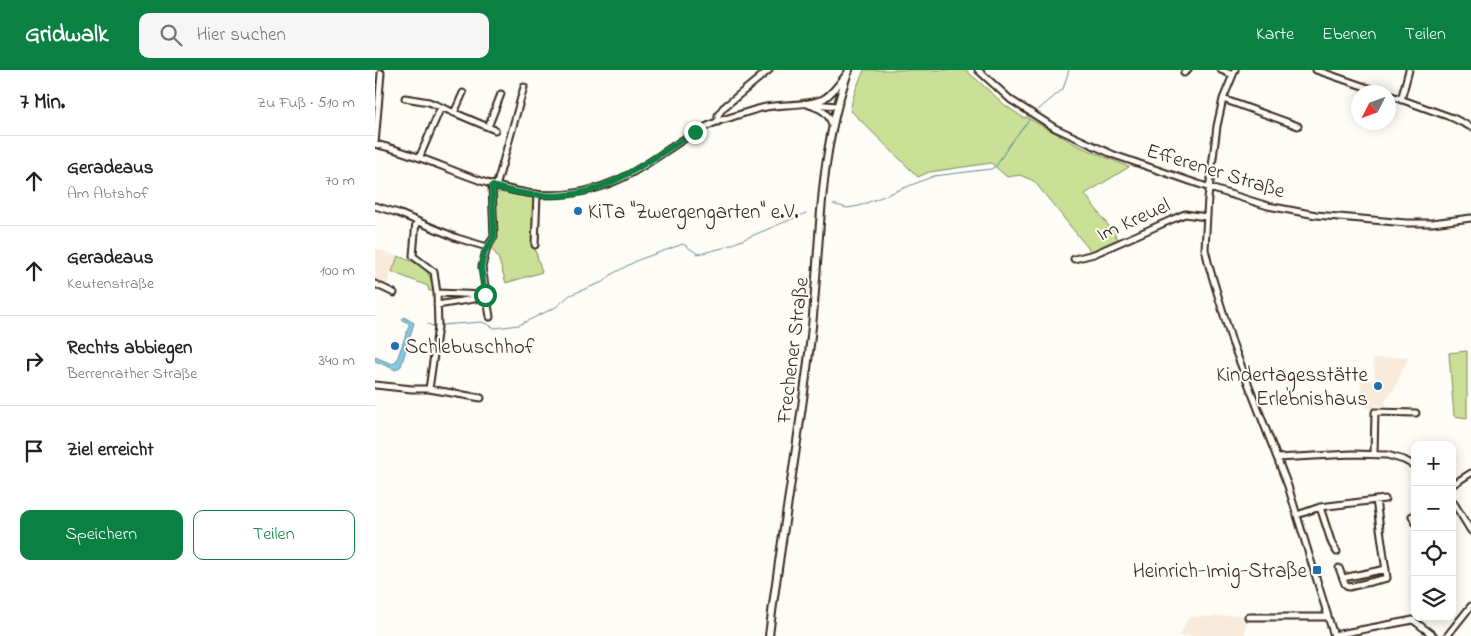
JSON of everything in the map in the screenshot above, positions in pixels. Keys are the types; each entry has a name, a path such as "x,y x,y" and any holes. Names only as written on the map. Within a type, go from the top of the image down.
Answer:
{"main road":[{"name":"Frechener Straße","path":"769,636 808,369 825,170 832,125 849,71"}],"street":[{"path":"719,122 718,115 723,108 769,70"},
{"name":"Efferener Straße","path":"978,70 1011,100 1055,128 1114,154 1209,188 1268,206 1311,214 1415,223 1432,223 1471,218"},
{"path":"1221,70 1234,72 1223,100 1217,126 1206,217 1205,249 1234,348 1297,515 1334,635 1411,619"},
{"path":"1316,70 1360,85"},
{"path":"1401,100 1409,70"},
{"path":"381,73 376,99 375,144 420,156 494,186 558,196 578,194 609,184 642,166 695,132 719,122 765,107 804,103 826,97 849,71"},
{"path":"490,317 481,267 487,247 494,237 494,186 524,86"},
{"path":"454,113 463,93"},
{"path":"488,127 501,94"},
{"path":"405,98 429,102 495,130"},
{"path":"1396,98 1453,118 1471,127"},
{"path":"1223,100 1298,126"},
{"path":"804,103 837,106"},
{"path":"804,103 825,111 832,125"},
{"path":"420,156 441,107"},
{"path":"535,245 537,194"},
{"path":"375,206 457,238 487,247"},
{"name":"Im Kreuel","path":"1074,258 1094,254 1185,214 1206,217"},
{"path":"416,221 413,256 431,269 435,276 437,293 438,334 429,388"},
{"path":"375,284 394,293"},
{"path":"437,293 486,296"},
{"path":"437,305 486,296"},
{"path":"375,385 412,389 429,388 481,398"},
{"path":"1374,454 1375,412 1416,413"},
{"path":"1277,458 1374,454 1393,456 1411,464"},
{"path":"1456,482 1471,473"},
{"path":"1297,515 1320,507 1385,499"},
{"path":"1339,568 1345,584 1349,587 1386,579 1376,500"},
{"path":"1320,507 1332,544 1337,552"},
{"path":"1456,507 1471,531"},
{"path":"1343,578 1386,569"},
{"path":"1447,636 1471,606"},
{"path":"1248,617 1329,617"},
{"path":"1417,621 1434,636"}],"shaded area":[{"path":"375,249 398,256 386,286 385,283 375,280"},
{"name":"Kindertagesstätte Erlebnishaus","path":"1409,356 1393,391 1391,390 1388,398 1385,398 1386,406 1375,405 1374,409 1365,408 1360,382 1375,379 1373,359"},
{"path":"1246,615 1245,636 1179,636 1189,617"}],"green space":[{"path":"864,70 966,70 1006,106 1024,118 1026,117 1079,146 1129,167 1085,194 1119,240 1092,253 1034,181 1020,175 1007,177 991,163 929,172 918,177 850,110 855,91"},
{"path":"499,192 534,198 533,243 542,272 506,283 498,257 492,249 497,237 495,196"},
{"path":"398,256 422,267 430,277 434,291 429,291 428,286 392,272"},
{"path":"1467,351 1467,418 1454,416 1449,353"}],"water":[{"path":"404,317 414,323 401,366 396,370 375,361 375,357 392,364 396,362 409,326 409,323 402,320"}],"waterway":[{"path":"1038,110 1063,89 1069,70"},
{"path":"833,204 847,208 859,206 934,176 991,169 996,166 1029,120"},
{"path":"442,325 482,322 495,328 519,325 556,307 570,295 605,281 612,274 638,260 683,244 698,254 723,248 806,213"},
{"path":"428,324 435,327"}],"place":[{"name":"KiTa \"Zwergengarten\" e.V.","path":"578,211"},
{"name":"Schlebuschhof","path":"395,346"},
{"name":"Kindertagesstätte Erlebnishaus","path":"1378,386"},
{"name":"Heinrich-Imig-Straße","path":"1317,570"}],"route":[{"path":"485,295 481,267 485,251 494,237 495,223 492,186 549,196 587,192 620,179 695,132"}]}
